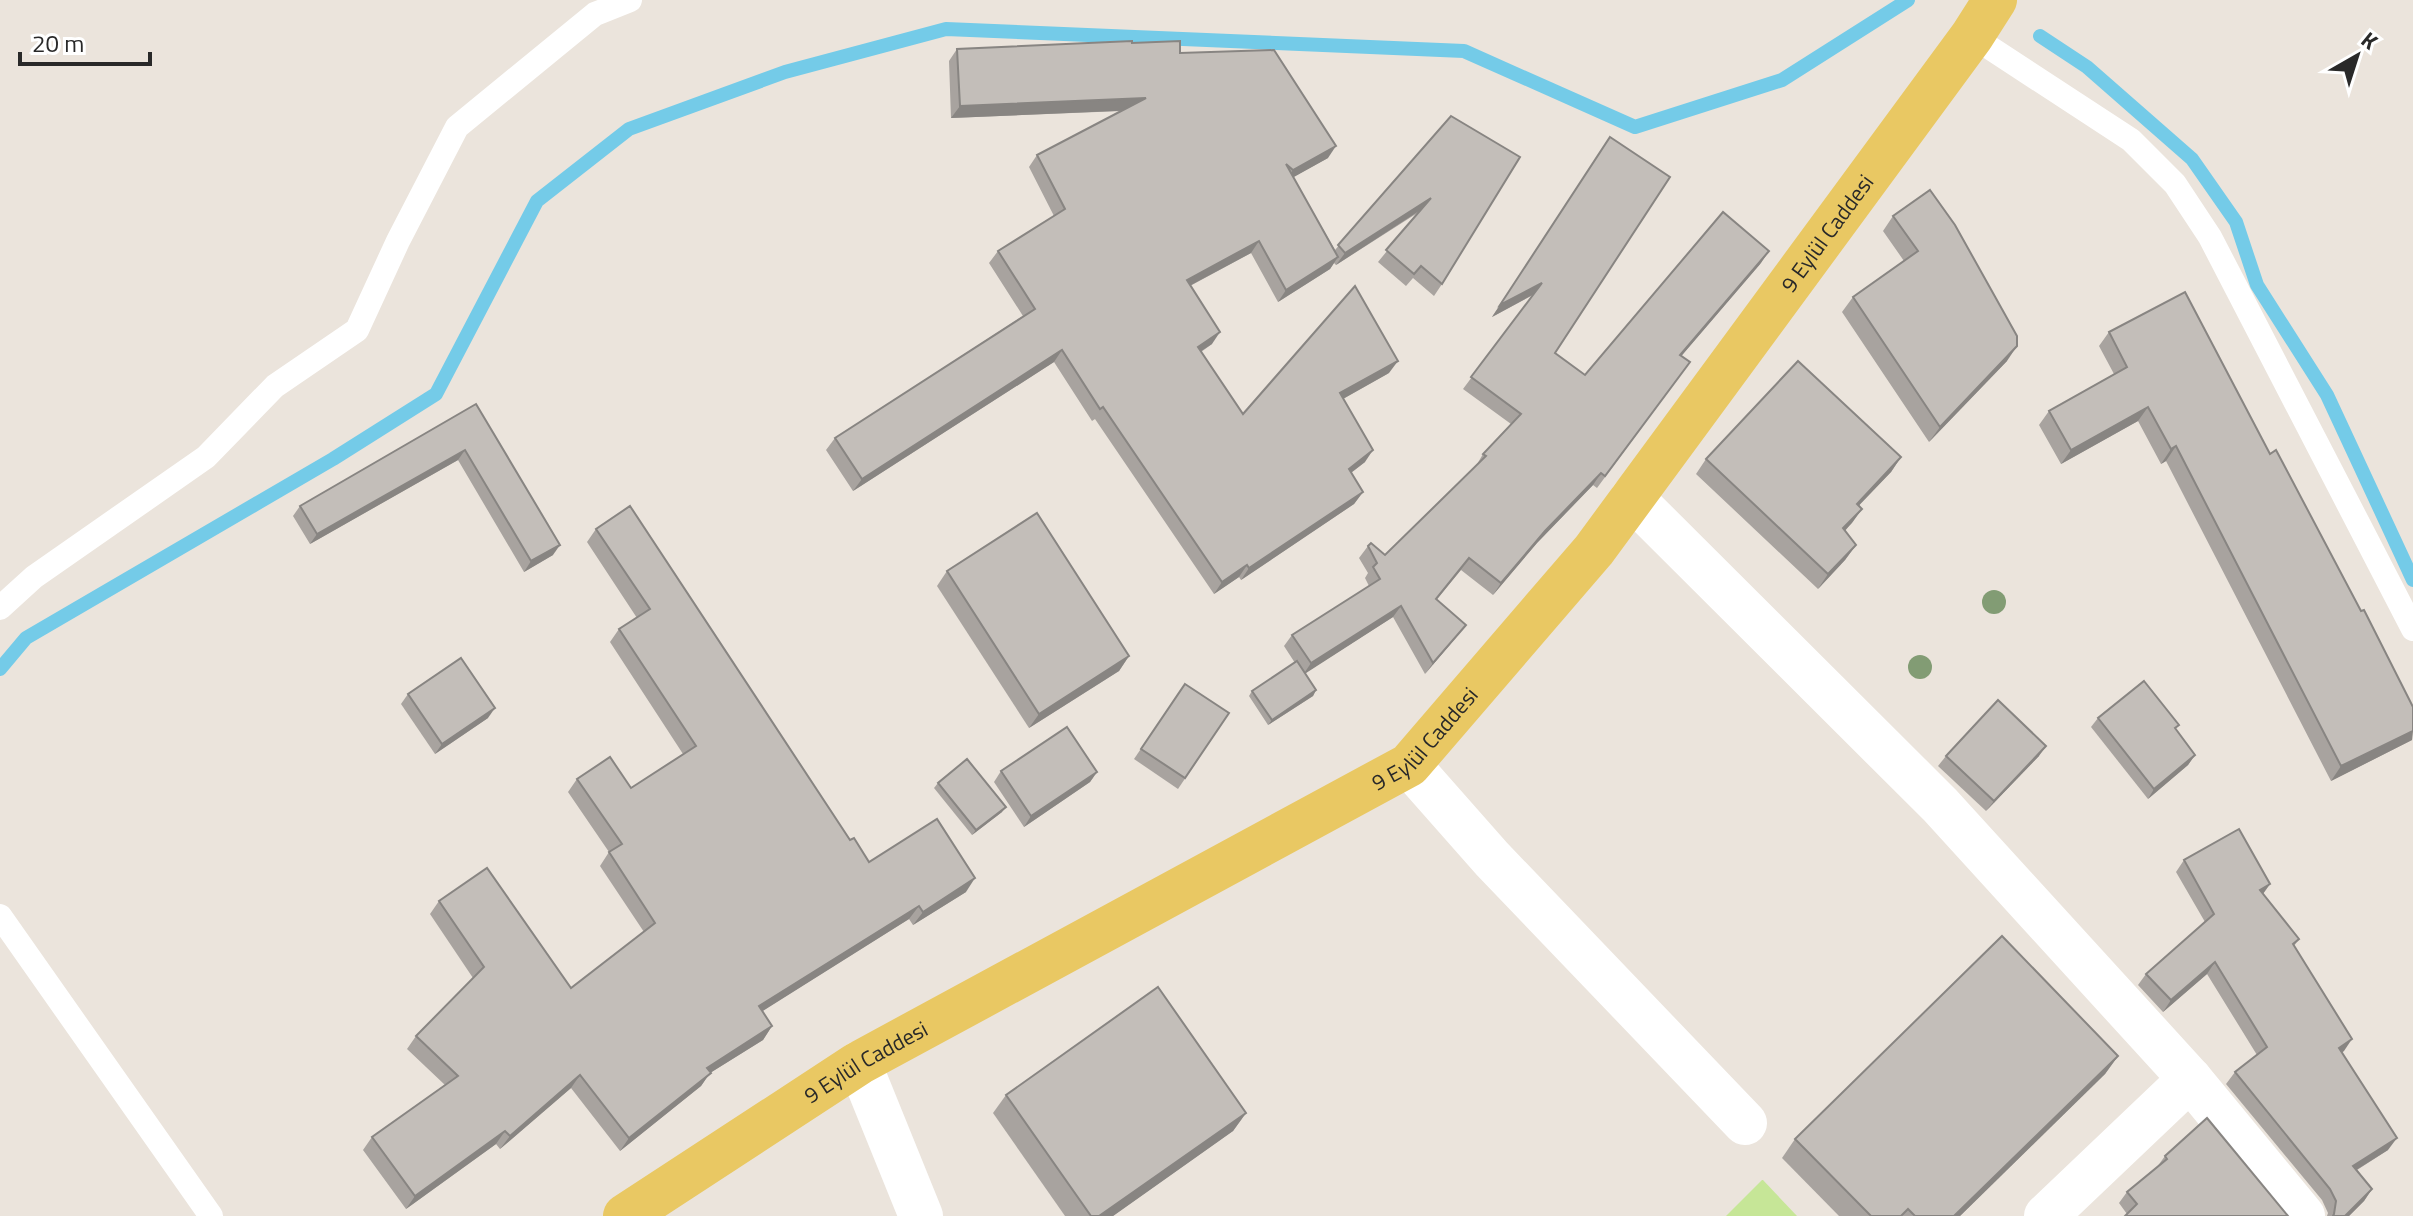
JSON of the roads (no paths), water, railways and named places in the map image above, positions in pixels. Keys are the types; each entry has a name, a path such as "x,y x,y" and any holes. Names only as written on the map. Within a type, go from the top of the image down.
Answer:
{"main road":[{"name":"9 Eylül Caddesi","path":"625,1216 859,1063 1409,765 1594,550 1972,36 1995,0"}],"street":[{"path":"1632,498 1940,805 2190,1079 2303,1216"},
{"path":"1409,765 1492,859 1745,1123"},
{"path":"859,1063 921,1216"},
{"path":"2046,1216 2190,1079"}],"lane":[{"path":"0,608 34,577 206,457 275,386 357,330 398,241 457,127 595,14 630,0"},
{"path":"1972,36 2131,140 2175,184 2210,237 2413,629"},
{"path":"0,916 211,1216"}],"waterway":[{"path":"0,669 26,638 333,459 436,394 537,201 629,129 785,72 946,29 1464,51 1635,127 1782,80 1908,0"},
{"path":"2040,36 2087,67 2192,159 2236,222 2257,285 2327,395 2413,580"}]}
